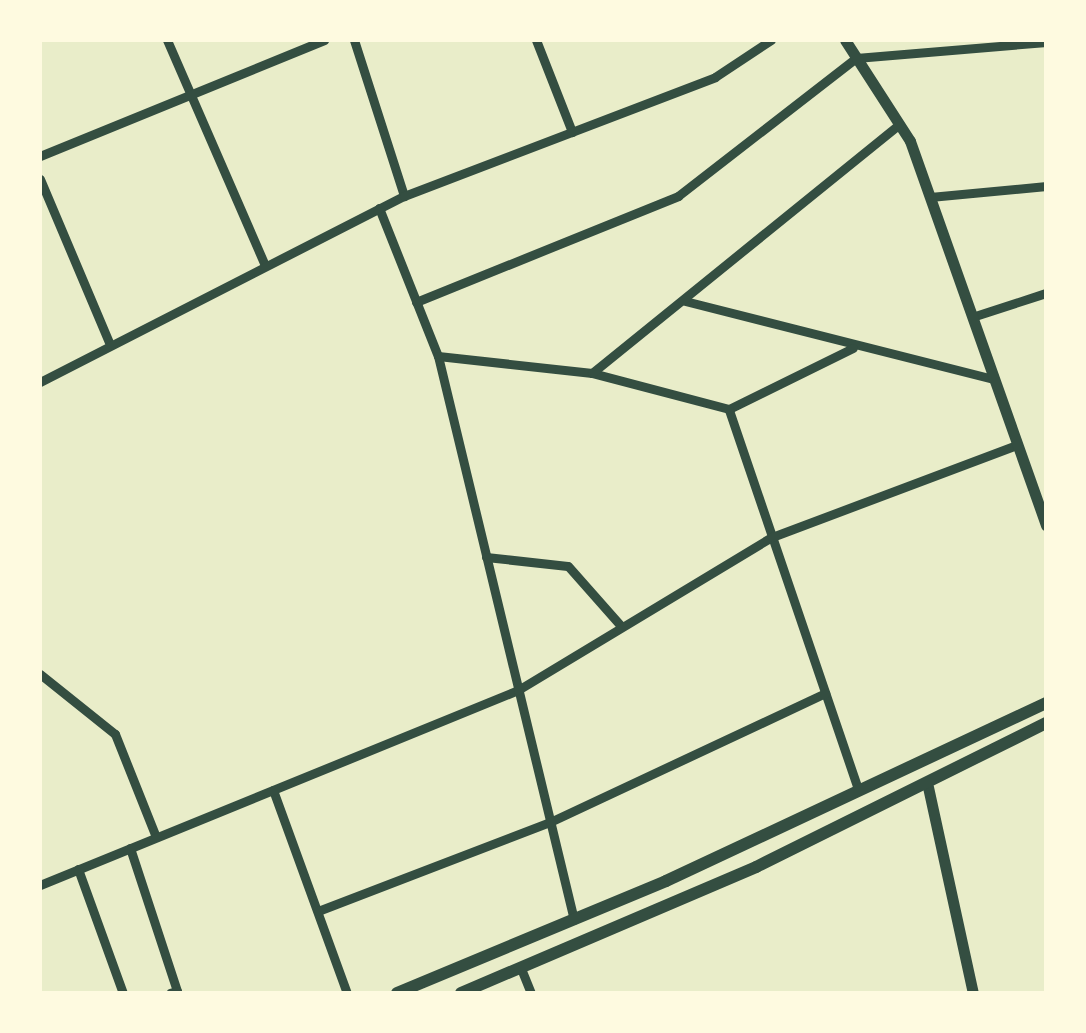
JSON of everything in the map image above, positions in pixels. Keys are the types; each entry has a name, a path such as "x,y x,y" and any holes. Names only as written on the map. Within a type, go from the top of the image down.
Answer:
{"main road":[{"path":"396,993 574,920 1046,703"},
{"path":"460,993 522,971 928,787 1046,724"}],"street":[{"path":"167,40 265,265"},
{"path":"40,156 324,40"},
{"path":"354,40 404,196"},
{"path":"536,40 572,132"},
{"path":"40,382 109,342 404,196 715,77 771,40"},
{"path":"845,40 899,124 930,197 1046,526"},
{"path":"416,302 678,196 856,58 1046,42"},
{"path":"592,373 899,124"},
{"path":"40,179 109,342"},
{"path":"930,197 1046,186"},
{"path":"379,208 438,356 574,920"},
{"path":"972,317 1046,293"},
{"path":"685,301 853,348 994,379"},
{"path":"438,356 592,373 729,409 853,348"},
{"path":"729,409 858,789"},
{"path":"40,885 518,690 772,536 1017,444"},
{"path":"486,557 568,566 622,627"},
{"path":"40,674 115,734 156,838"},
{"path":"318,911 550,822 825,692"},
{"path":"928,787 972,993"},
{"path":"273,790 347,993"},
{"path":"130,848 177,991 170,993"},
{"path":"78,870 123,993"},
{"path":"522,971 531,993"}]}
